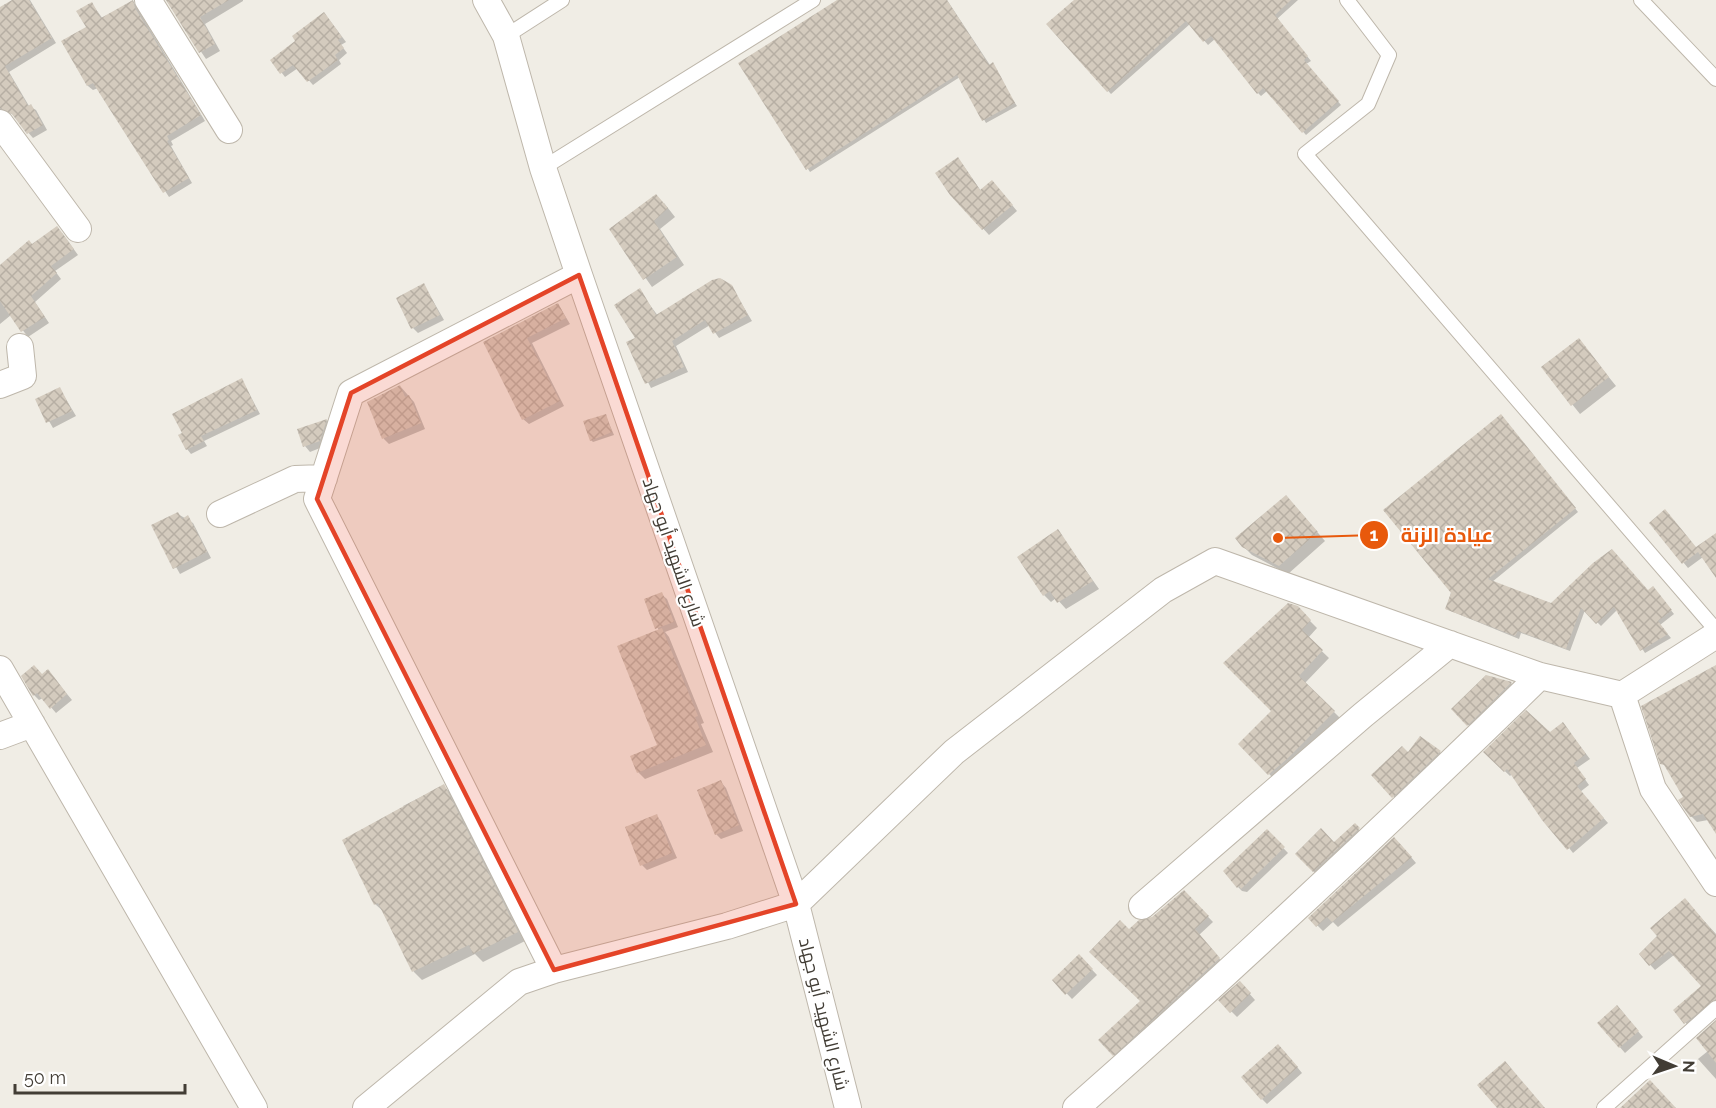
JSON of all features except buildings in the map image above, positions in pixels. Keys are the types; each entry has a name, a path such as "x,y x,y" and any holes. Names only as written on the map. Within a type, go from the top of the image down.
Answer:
{"street":[{"path":"148,0 229,130"},
{"name":"شارع الشهيد أبو جهاد","path":"486,0 506,36 543,168 796,904 848,1108"},
{"path":"0,123 78,229"},
{"path":"554,970 317,499 351,393 579,275"},
{"path":"0,385 23,376 20,347"},
{"path":"220,514 295,479 324,478"},
{"path":"366,1108 519,982 554,970 727,926 796,904 954,752 1163,590 1215,561 1539,676 1622,694 1716,635"},
{"path":"1142,906 1363,715 1450,644"},
{"path":"0,669 254,1108"},
{"path":"1076,1108 1206,994 1365,846 1539,676"},
{"path":"1622,694 1653,789 1716,883"},
{"path":"0,736 32,724"}],"lane":[{"path":"506,36 562,0"},
{"path":"543,168 813,0"},
{"path":"1347,0 1389,55 1368,104 1305,154 1716,630"},
{"path":"1641,0 1716,79"},
{"path":"1604,1108 1716,1008"}],"highlighted area":[{"path":"579,275 796,904 554,970 317,499 351,393"}],"place":[{"name":"عيادة الزنة","path":"1278,538"}]}
